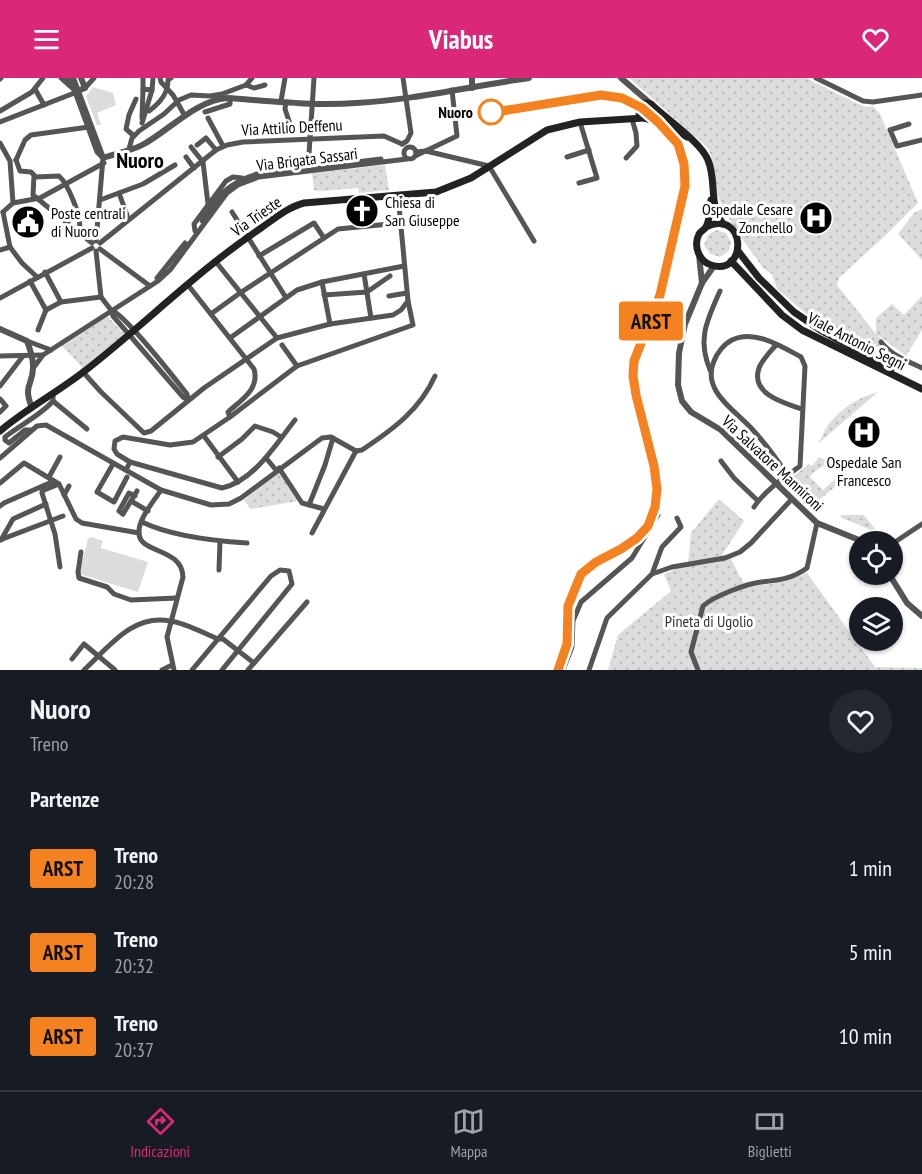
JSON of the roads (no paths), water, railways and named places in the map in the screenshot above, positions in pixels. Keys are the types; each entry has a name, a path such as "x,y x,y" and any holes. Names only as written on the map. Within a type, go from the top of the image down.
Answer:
{"main road":[{"path":"629,119 641,107 646,103 652,106 654,115 646,119 639,113 641,107"},
{"name":"Via Salvatore Mannironi","path":"652,106 675,123 707,158 715,209 723,224"},
{"name":"Via Salvatore Mannironi","path":"646,119 665,125 687,137"},
{"name":"Via Trieste","path":"0,431 32,408 53,397 247,237 298,204 436,192 462,183 547,130 580,122 646,119"},
{"name":"Via Salvatore Mannironi","path":"699,254 697,239 706,227 710,214 712,188"},
{"path":"699,254 705,262 714,266 731,261 738,251 739,242 735,232 723,224 706,227"},
{"name":"Viale Antonio Segni","path":"738,251 759,278 794,312 874,360 922,385"},
{"name":"Viale Antonio Segni","path":"731,261 782,315 797,326 922,389"}],"street":[{"path":"0,111 35,89 43,78"},
{"path":"61,78 78,90"},
{"path":"67,78 78,90"},
{"path":"73,78 104,160 96,246 101,297 111,310 112,316 131,332 175,384 187,394 188,400"},
{"path":"78,90 81,78"},
{"path":"0,122 78,90 94,78"},
{"path":"139,127 143,114 143,78"},
{"path":"129,149 148,110 153,78"},
{"path":"160,78 185,116"},
{"path":"243,78 246,86"},
{"path":"37,277 10,247 2,212 13,203 39,198 104,160 143,145 212,99 246,86 252,78"},
{"path":"285,78 283,102 291,127"},
{"path":"308,169 314,78"},
{"path":"403,78 414,153"},
{"path":"472,78 472,88"},
{"path":"136,99 126,129 139,127 164,114 176,101 191,95 212,99 354,103 405,98 529,78"},
{"name":"Via Salvatore Mannironi","path":"617,78 652,106"},
{"path":"816,78 863,101 873,102 922,96"},
{"path":"824,82 831,78"},
{"path":"148,110 159,104 168,88 169,79"},
{"path":"246,86 254,88 265,85"},
{"path":"35,89 44,105"},
{"path":"143,89 152,90"},
{"path":"414,153 426,151 457,136 452,90"},
{"name":"Via Salvatore Mannironi","path":"639,95 641,107"},
{"path":"223,146 207,115 230,104 230,98"},
{"path":"626,158 637,146 636,133 629,119"},
{"path":"579,183 597,178 580,122"},
{"path":"909,124 890,130 897,146 922,140"},
{"path":"13,203 13,161 25,140 31,135 90,126"},
{"path":"404,152 411,133"},
{"name":"Via Attilio Deffenu","path":"0,298 96,246 223,146 243,142 384,136 404,152"},
{"path":"208,205 203,162 194,146 206,138 216,150"},
{"path":"0,143 20,171 31,172 35,177 33,195 150,286"},
{"path":"404,152 407,147 414,153"},
{"path":"567,157 589,150"},
{"path":"426,151 436,155"},
{"path":"404,152 436,155 489,166 534,241"},
{"name":"Via Brigata Sassari","path":"43,355 150,286 170,270 223,198 232,189 248,180 404,152"},
{"path":"186,157 194,168"},
{"path":"100,200 143,184 175,165"},
{"name":"Via Brigata Sassari","path":"150,286 195,231 215,200 233,183 257,174 308,169"},
{"path":"35,177 59,176 66,184 80,223 79,231"},
{"name":"Via Brigata Sassari","path":"195,231 194,224 213,196 229,178 243,178"},
{"path":"119,193 127,215"},
{"path":"295,420 266,458 238,482 222,488 130,462 115,452 114,445 118,439 134,438 170,445 193,442 297,366 413,325 407,293 398,195"},
{"path":"232,212 285,296"},
{"path":"259,256 314,223 324,238"},
{"path":"211,314 345,226 400,223"},
{"path":"0,250 10,247"},
{"name":"Via Salvatore Mannironi","path":"699,254 702,283"},
{"path":"216,262 277,338"},
{"path":"230,338 285,296 297,290 322,282 404,266"},
{"name":"Via Salvatore Mannironi","path":"714,266 702,283 685,324 679,353 678,385 682,401 690,412 721,430 817,523 849,536"},
{"path":"45,272 61,303"},
{"path":"364,274 371,318"},
{"path":"324,295 367,291 390,276"},
{"path":"30,281 46,310"},
{"path":"322,282 330,324"},
{"path":"188,285 254,369 257,377 255,386 228,412 230,417"},
{"path":"720,291 704,330 704,351 716,393 753,430 786,473"},
{"path":"389,296 407,293"},
{"path":"38,330 46,310 61,303 101,297"},
{"path":"83,372 125,417 144,433 151,431 188,400 277,338 330,324 393,315 401,310 408,301"},
{"path":"0,329 51,350"},
{"path":"711,372 716,356 730,341 741,337 753,336 801,357 805,366 800,466"},
{"path":"30,342 34,367"},
{"path":"881,342 900,357 922,368"},
{"path":"282,345 297,366"},
{"path":"776,345 759,370 760,386 772,398 802,409"},
{"path":"0,356 43,355"},
{"path":"32,408 27,397 27,390 34,367 43,355"},
{"path":"0,386 23,356"},
{"path":"0,458 31,430 37,426 46,426 161,490 221,506 251,492 278,469 322,438 333,438 356,451 362,450 384,436 413,410 423,398 435,376"},
{"path":"31,430 25,430 9,442 5,440 5,437 47,408 53,397 87,429"},
{"path":"0,399 6,406 0,412"},
{"path":"218,457 255,426 281,437"},
{"path":"204,436 238,482"},
{"path":"309,505 333,438"},
{"path":"312,533 356,451"},
{"path":"60,458 54,481 42,491 58,544 60,567"},
{"path":"266,458 278,469 302,503 324,509"},
{"path":"721,461 734,478 758,501"},
{"path":"126,470 130,462"},
{"path":"0,483 24,463 54,481 76,519 82,523 139,533"},
{"path":"113,464 97,492 114,502 128,477"},
{"path":"775,483 800,466"},
{"path":"754,507 786,473 800,466"},
{"path":"0,506 54,481"},
{"path":"64,496 69,486"},
{"path":"161,490 142,522 139,533 143,542 172,556 180,565 183,577 167,637 173,668 162,670"},
{"path":"134,496 148,511"},
{"path":"652,574 672,567 725,558 740,552 791,500"},
{"path":"1,540 14,519 46,504"},
{"path":"563,670 572,647 573,621 581,602 632,558 658,514"},
{"path":"1,540 63,516"},
{"path":"589,670 607,618 652,574 662,548 681,527 677,519"},
{"path":"142,522 154,528 220,541 247,543"},
{"path":"698,670 691,652 703,606 761,582 786,579 807,568 817,523"},
{"path":"903,537 922,524"},
{"path":"219,570 220,541"},
{"path":"81,552 79,578 107,586 114,594 131,600 177,598"},
{"path":"192,670 271,576 280,570 289,572 292,584 222,670"},
{"path":"896,585 907,603 922,616"},
{"path":"248,670 307,602"},
{"path":"84,670 128,629 150,620 171,621 223,639 254,663"},
{"path":"72,659 84,644 115,670"}],"railway":[{"path":"497,111 601,95 622,98 636,104"},
{"path":"558,670 564,658 571,600 576,583 590,566 643,533 655,507 656,473 637,406 633,373 636,353 656,306 663,282 685,186 684,161 673,139"}],"train":[{"name":"ARST","path":"483,114 601,95 622,98 642,108 678,144 685,170 685,186 660,295 634,361 633,376 636,395 654,466 657,489 655,507 648,526 637,538 596,562 581,574 568,606 567,644 558,670"}],"place":[{"name":"Nuoro","path":"491,112"},
{"name":"Chiesa di San Giuseppe","path":"362,211"},
{"name":"Ospedale Cesare Zonchello","path":"816,218"},
{"name":"Poste centrali di Nuoro","path":"28,222"},
{"name":"Ospedale San Francesco","path":"864,432"}],"district":[{"name":"Nuoro","path":"140,160"}],"park label":[{"name":"Pineta di Ugolio","path":"709,621"}]}
